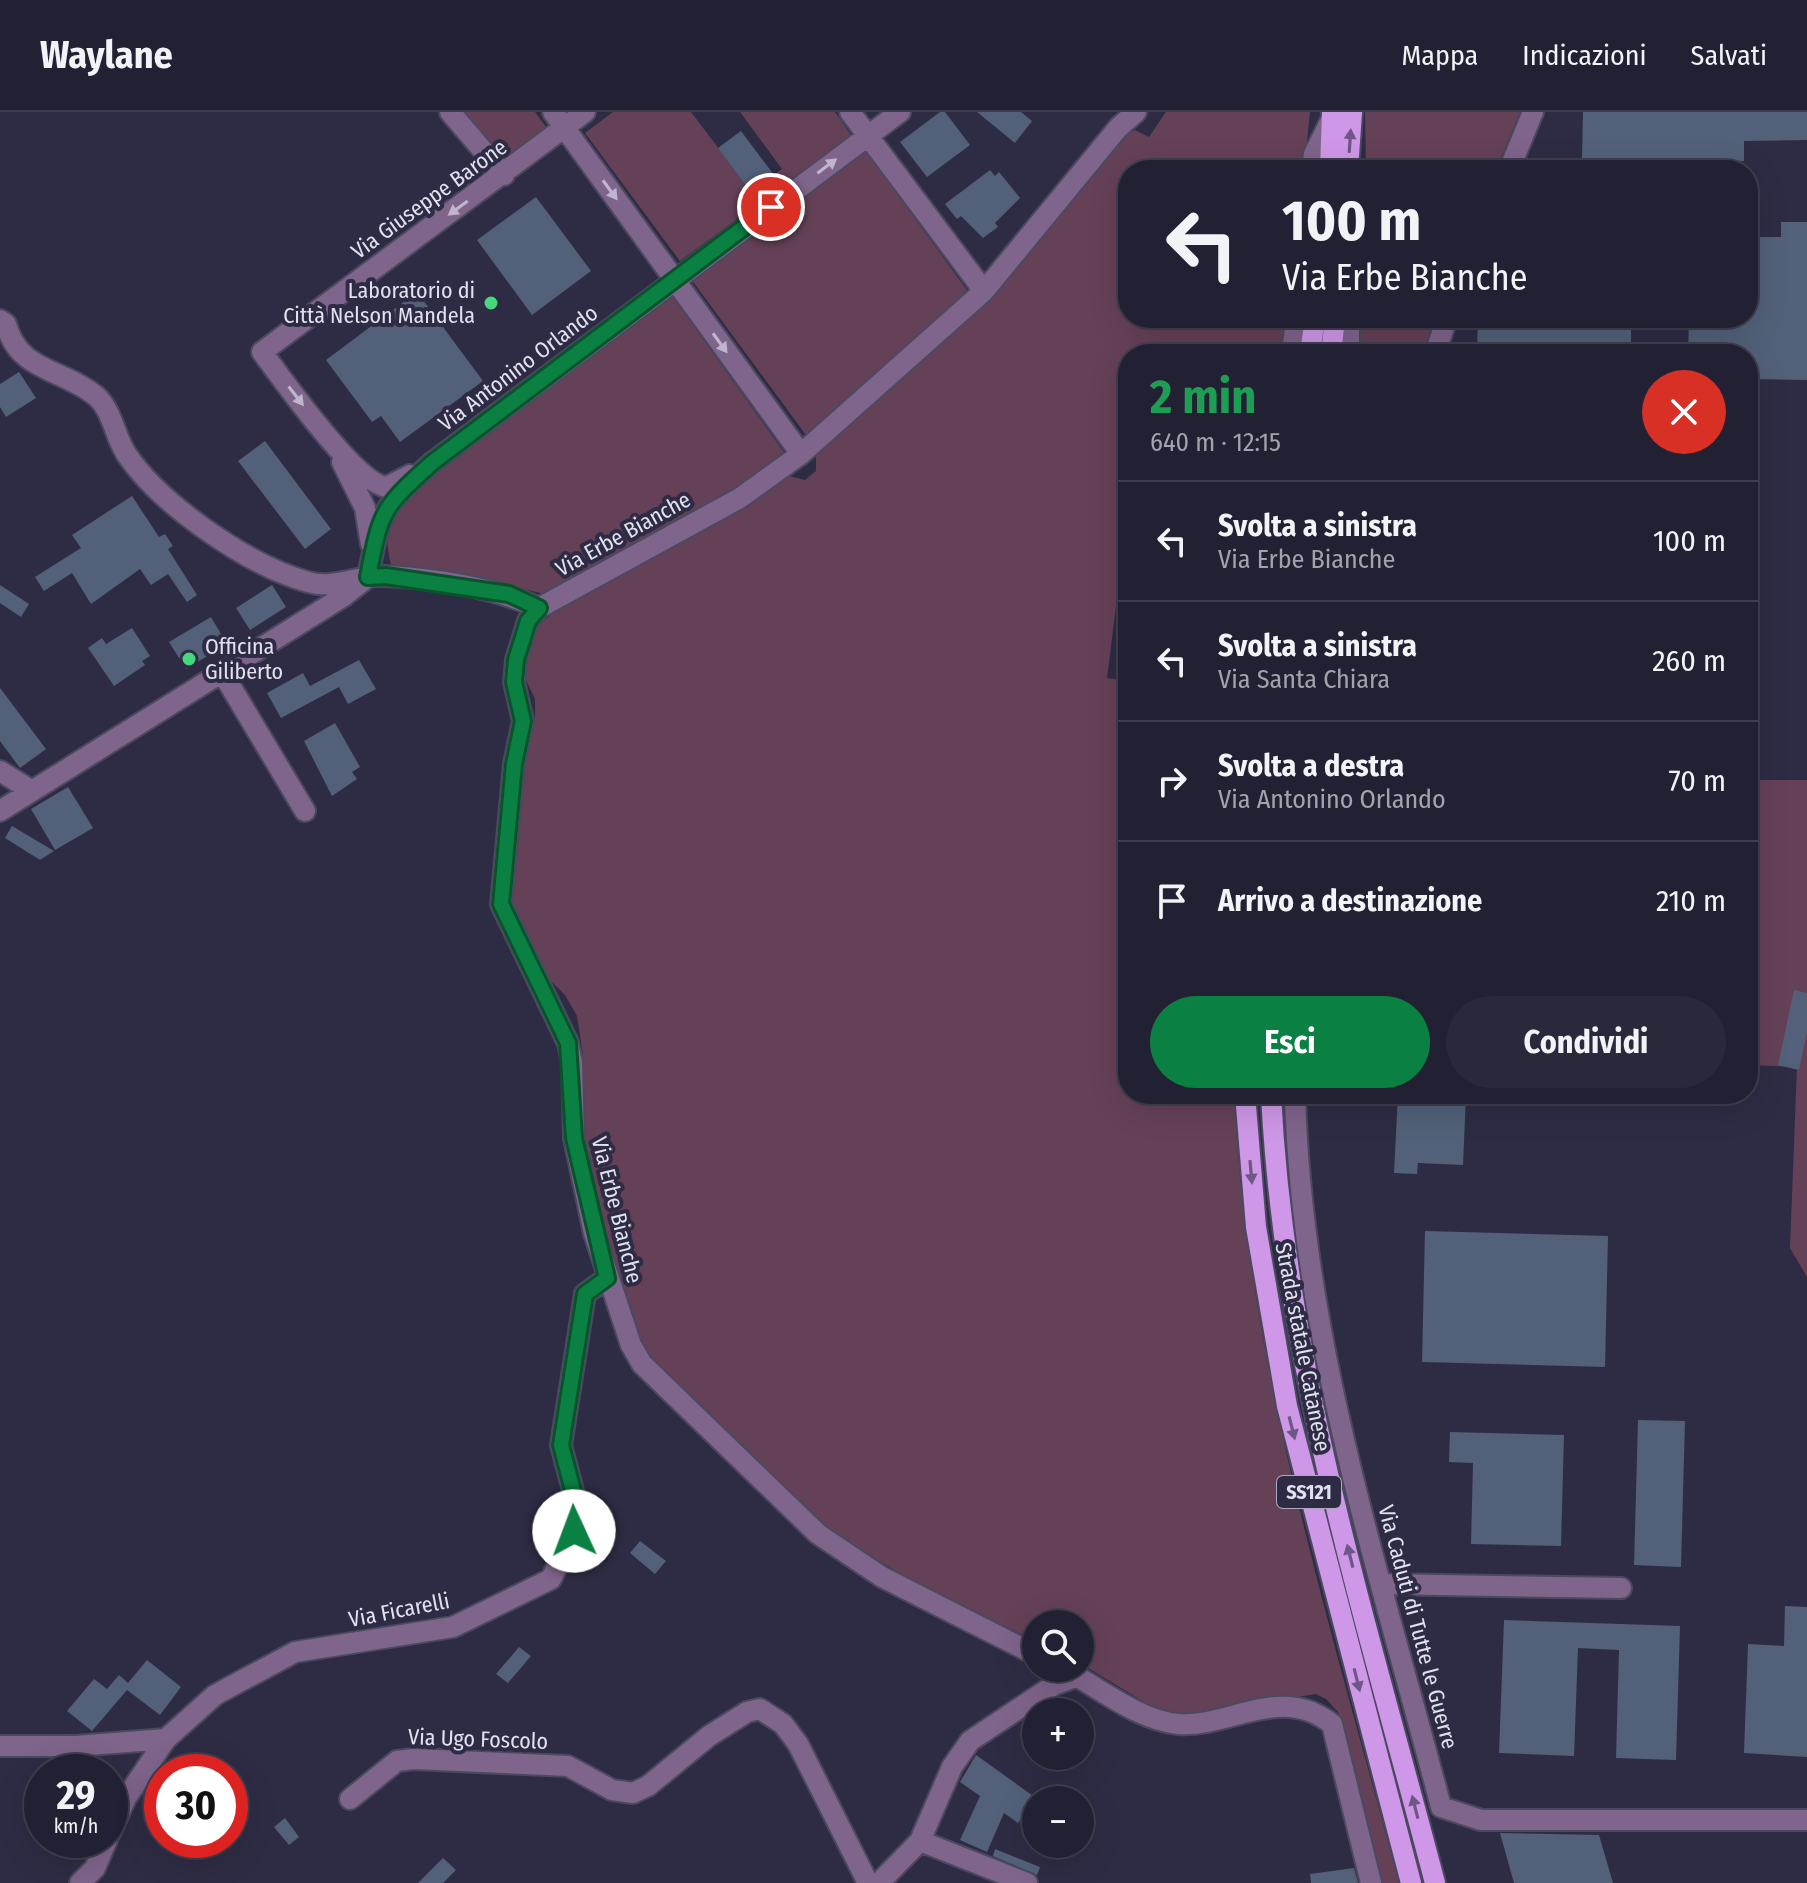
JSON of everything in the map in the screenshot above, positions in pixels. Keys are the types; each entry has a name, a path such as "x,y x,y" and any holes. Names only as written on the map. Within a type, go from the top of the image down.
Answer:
{"main road":[{"path":"1332,160 1339,114"},
{"path":"1339,114 1346,160"},
{"name":"Strada statale Catanese","path":"1246,1104 1256,1227 1287,1406 1411,1883"},
{"name":"Strada statale Catanese","path":"1272,1104 1281,1230 1310,1402 1435,1883"}],"street":[{"path":"450,112 504,175"},
{"name":"Via Giuseppe Barone","path":"331,441 262,352 504,175 559,120 585,112"},
{"path":"850,112 984,291"},
{"name":"Via Antonino Orlando","path":"368,577 372,548 388,503 438,459 900,112"},
{"name":"Via Erbe Bianche","path":"1022,1648 882,1577 818,1534 642,1364 631,1345 607,1278 574,1138 568,1043 501,904 514,764 523,721 514,682 516,660 528,621 539,608 740,498 801,454 984,291 1118,128 1136,112"},
{"path":"1513,160 1533,112"},
{"path":"1313,160 1339,114"},
{"path":"559,120 801,454"},
{"path":"0,320 6,324 9,337 22,356 97,397 126,454 162,497 209,531 262,562 309,583 340,584 386,576 509,594 539,608"},
{"path":"331,441 377,486 387,487 438,459"},
{"path":"331,441 365,508 372,548"},
{"path":"0,811 344,596 368,577"},
{"path":"222,672 305,811"},
{"path":"0,771 32,791"},
{"name":"Via Caduti di Tutte le Guerre","path":"1296,1104 1303,1207 1327,1371 1441,1807 1481,1820 1807,1820"},
{"name":"Via Ficarelli","path":"128,1795 166,1739 215,1695 275,1660 295,1652 453,1627 551,1579 574,1531 576,1502 561,1445 575,1345 585,1294 607,1278"},
{"path":"1382,1584 1621,1588"},
{"path":"879,1883 920,1841 952,1767 970,1741 1058,1682"},
{"path":"1088,1682 1152,1717 1179,1724 1268,1708 1300,1707 1317,1712 1332,1724 1371,1883"},
{"name":"Via Ugo Foscolo","path":"350,1799 390,1765 414,1759 568,1766 612,1790 633,1793 648,1786 709,1736 747,1712 760,1709 783,1724 798,1744 868,1883"},
{"path":"0,1746 76,1746 166,1739"},
{"path":"920,1841 1027,1883"},
{"path":"80,1883 95,1868 99,1858"}],"shaded area":[{"path":"464,112 535,112 546,127 504,158"},
{"path":"613,112 691,112 751,191 782,169 740,112 835,112 851,135 680,261 585,133"},
{"path":"1166,112 1310,112 1305,160 1118,160 1118,328 1290,328 1288,344 1118,344 1118,590 1107,678 1118,680 1118,1104 1235,1104 1242,1195 1274,1394 1320,1590 1399,1883 1382,1883 1338,1712 1326,1699 1316,1694 1183,1714 1154,1708 1094,1672 1094,1610 1022,1610 1022,1634 930,1591 824,1528 645,1353 603,1232 582,1136 583,1055 577,1016 565,995 542,972 512,902 518,800 535,715 535,699 522,672 526,650 539,625 555,611 737,511 789,476 805,480 816,471 816,454 1001,286 1121,137 1135,130 1149,137"},
{"path":"1365,112 1520,112 1500,160 1366,160"},
{"path":"864,149 967,290 967,295 806,435 691,279"},
{"path":"672,296 786,455 749,483 545,594 500,583 392,568 388,530 396,512 412,494"},
{"path":"1358,328 1431,328 1426,344 1357,344"},
{"path":"1758,780 1807,780 1807,1277 1790,1248 1797,1067 1758,1065"}],"building":[{"path":"940,112 945,112 970,145 927,177 900,142"},
{"path":"977,112 1021,112 1032,121 1015,143"},
{"path":"1583,112 1807,112 1807,140 1744,141 1744,160 1582,158"},
{"path":"741,131 774,175 751,192 718,148"},
{"path":"990,170 995,176 999,172 1020,198 995,223 998,227 983,238 961,216 957,219 945,204"},
{"path":"536,197 591,271 532,315 477,240"},
{"path":"1781,222 1807,222 1807,380 1758,379 1758,344 1688,344 1689,328 1758,328 1758,237 1781,237"},
{"path":"417,292 483,381 400,442 381,416 372,422 326,360"},
{"path":"1478,328 1631,328 1631,344 1477,344"},
{"path":"19,372 36,398 6,417 0,407 0,384"},
{"path":"265,441 331,529 305,549 238,461"},
{"path":"132,496 159,537 165,534 173,546 168,549 197,595 187,602 168,574 151,585 140,569 91,604 72,573 44,591 35,577 81,548 72,535"},
{"path":"0,585 29,604 21,617 0,603"},
{"path":"272,585 286,607 250,630 236,608"},
{"path":"211,617 227,644 186,669 169,642"},
{"path":"132,628 150,656 142,661 145,665 114,686 88,648 102,638 106,644"},
{"path":"359,660 376,689 348,704 339,687 281,718 267,693 303,673 310,686"},
{"path":"0,688 46,749 20,768 0,741"},
{"path":"335,723 360,767 352,772 357,779 332,796 304,741"},
{"path":"68,787 93,828 55,850 31,809"},
{"path":"12,826 54,851 40,860 5,838"},
{"path":"1794,990 1807,993 1807,1032 1799,1070 1778,1065"},
{"path":"1397,1104 1466,1104 1463,1165 1418,1163 1417,1174 1394,1173"},
{"path":"1425,1231 1608,1236 1605,1367 1422,1362"},
{"path":"1638,1420 1685,1421 1681,1567 1634,1565"},
{"path":"1450,1432 1564,1435 1561,1546 1471,1544 1473,1463 1449,1462"},
{"path":"640,1541 666,1561 655,1574 630,1553"},
{"path":"1785,1606 1807,1607 1807,1757 1744,1753 1748,1644 1784,1646"},
{"path":"1504,1620 1680,1626 1676,1760 1616,1758 1619,1650 1578,1648 1574,1756 1499,1753"},
{"path":"519,1647 531,1656 508,1683 496,1674"},
{"path":"147,1660 181,1687 160,1715 127,1690 92,1731 67,1711 94,1679 107,1689 119,1675 128,1683"},
{"path":"976,1755 1022,1788 1022,1817 1018,1823 1004,1813 987,1852 960,1840 980,1796 960,1782"},
{"path":"285,1818 299,1837 289,1845 274,1827"},
{"path":"1500,1833 1599,1835 1613,1883 1514,1883"},
{"path":"995,1849 1040,1867 1037,1875 993,1856"},
{"path":"443,1858 456,1870 443,1883 418,1883"},
{"path":"1354,1868 1358,1883 1311,1883 1310,1874"}],"place":[{"name":"Laboratorio di Città Nelson Mandela","path":"491,303"},
{"name":"Officina Giliberto","path":"189,659"}],"route":[{"path":"574,1531 576,1502 561,1445 585,1294 607,1278 574,1138 572,1062 568,1043 501,904 514,764 523,721 514,682 516,660 528,621 539,608 509,594 386,576 368,577 372,548 388,503 433,462 771,207"}]}
